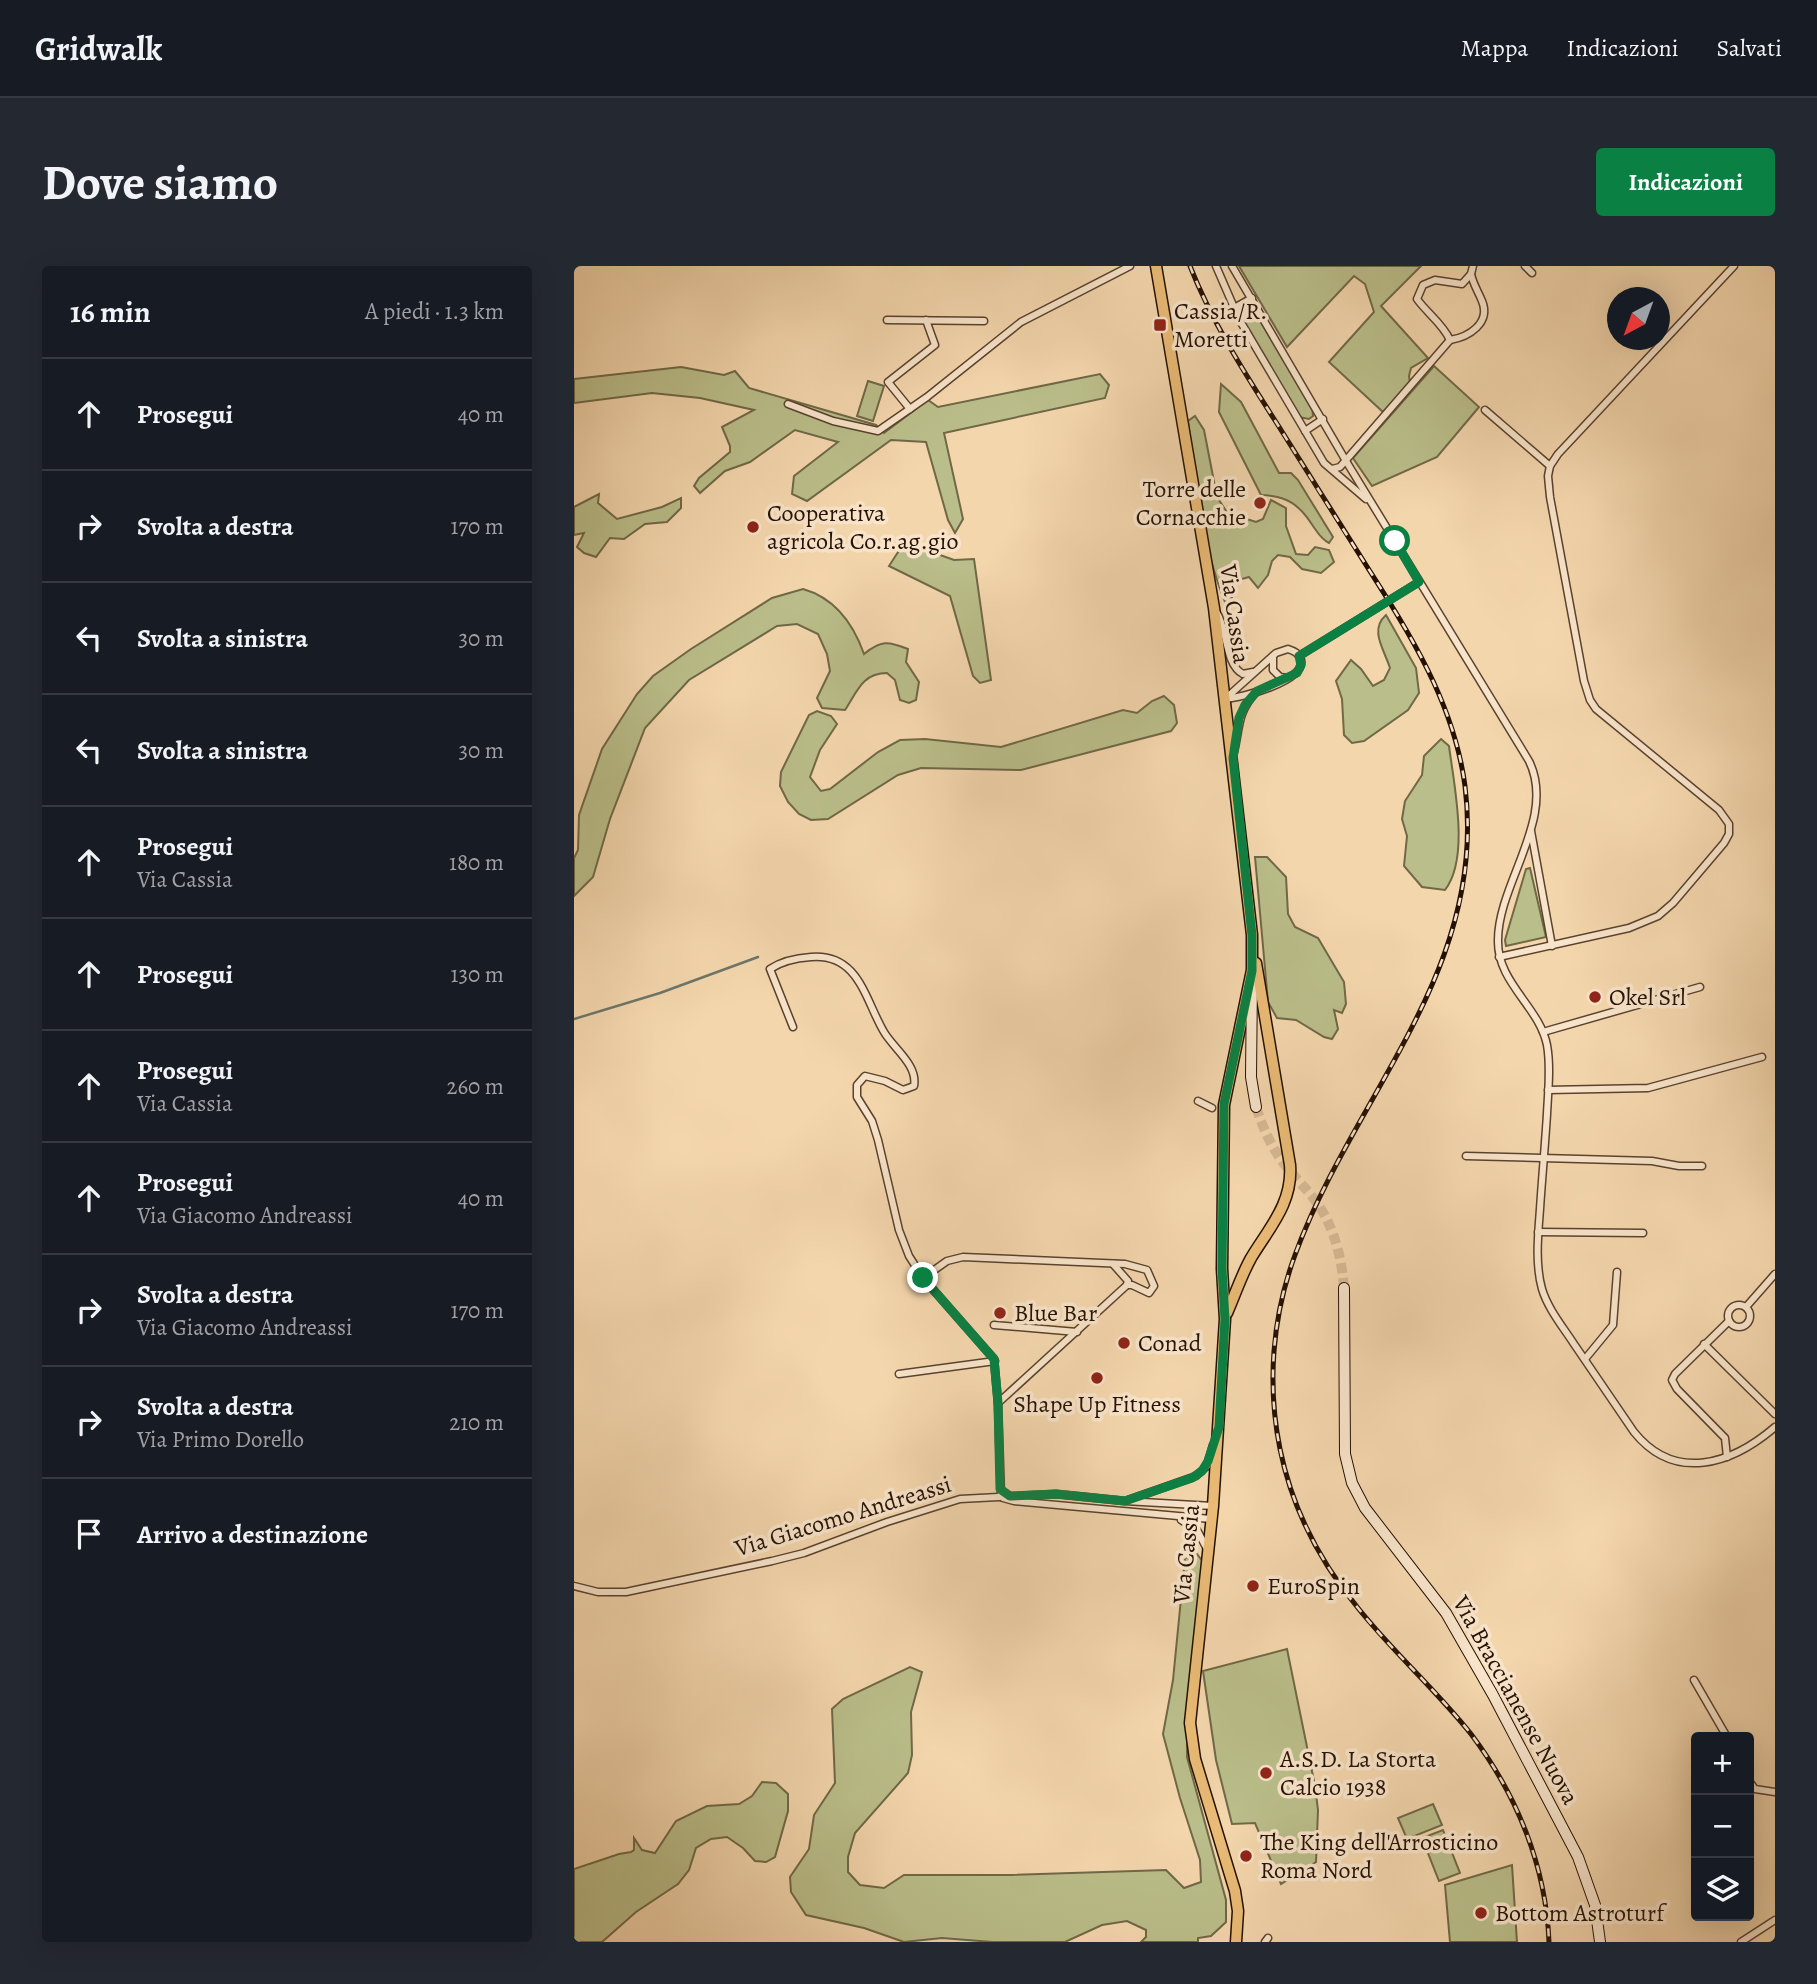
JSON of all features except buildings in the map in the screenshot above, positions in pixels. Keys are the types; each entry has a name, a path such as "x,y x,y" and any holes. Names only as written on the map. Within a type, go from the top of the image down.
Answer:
{"main road":[{"name":"Via Cassia","path":"1156,266 1214,608 1252,935 1252,971 1224,1104 1222,1269 1225,1319 1213,1506 1192,1688 1191,1733 1195,1759 1235,1891 1238,1911 1236,1942"},
{"path":"1225,1319 1245,1269 1283,1209 1291,1181 1252,935"},
{"path":"1252,971 1254,1009 1251,1077 1256,1107"},
{"name":"Via Braccianense Nuova","path":"1344,1288 1345,1454 1352,1483 1365,1508 1446,1614 1493,1695 1578,1857 1595,1905 1600,1942"}],"street":[{"path":"788,404 870,431 884,429 1021,322 1130,266"},
{"path":"1216,266 1234,308 1324,463 1373,504"},
{"path":"1232,266 1346,461 1533,768 1537,789 1530,828 1499,926 1499,957 1511,983 1543,1032 1548,1053 1538,1232 1539,1271 1543,1292 1553,1312 1634,1432 1651,1449 1670,1459 1689,1464 1706,1462 1747,1448 1775,1427"},
{"path":"1525,266 1532,273"},
{"path":"1499,957 1629,928 1658,916 1673,903 1727,838 1729,828 1724,814 1592,704 1584,681 1559,551 1549,490 1549,466 1734,266"},
{"path":"1450,340 1446,331 1417,299 1423,285 1435,280 1462,284 1472,270"},
{"path":"1332,469 1340,467 1346,461 1450,340 1464,338 1474,332 1481,318 1483,304 1474,287 1472,270"},
{"path":"1234,308 1252,298"},
{"path":"887,320 984,321"},
{"path":"910,409 888,382 935,345 926,320"},
{"path":"1485,410 1549,466"},
{"path":"1305,431 1323,419"},
{"path":"1299,656 1419,582"},
{"path":"1214,608 1224,627 1233,667 1245,674 1258,670"},
{"path":"1225,699 1276,653 1288,649 1299,656"},
{"path":"1276,653 1272,661 1273,670 1280,677 1289,678"},
{"path":"1225,699 1257,691 1289,678 1300,670 1299,656"},
{"path":"1233,758 1239,718 1245,705 1257,691"},
{"path":"1530,828 1552,946"},
{"path":"793,1027 770,970 798,958 817,956 837,962 856,976 884,1032 915,1077 914,1086 903,1090 885,1081 865,1076 857,1085 857,1097 872,1121 904,1244 923,1278 995,1361 1001,1497"},
{"path":"1543,1032 1700,987"},
{"path":"1548,1090 1648,1088 1762,1057"},
{"path":"1198,1101 1212,1108"},
{"path":"1465,1156 1651,1161 1679,1166 1702,1166"},
{"path":"1538,1232 1643,1233"},
{"path":"923,1278 947,1261 963,1257 1125,1264 1147,1270 1154,1286 1149,1293 1127,1285 998,1403"},
{"path":"1113,1264 1128,1281 1127,1285"},
{"path":"1585,1359 1613,1325 1617,1272"},
{"path":"1746,1307 1775,1274"},
{"path":"1732,1307 1746,1307 1750,1313 1747,1324 1737,1327 1729,1321 1728,1313 1732,1307"},
{"path":"1727,1457 1725,1438 1677,1389 1672,1380 1729,1321"},
{"path":"994,1325 1077,1332"},
{"path":"1704,1344 1775,1414"},
{"path":"899,1374 995,1361"},
{"name":"Via Giacomo Andreassi","path":"1125,1501 1192,1478 1202,1471 1219,1427"},
{"path":"1000,1489 1010,1496"},
{"path":"1157,1514 1159,1490"},
{"name":"Via Giacomo Andreassi","path":"574,1586 592,1591 618,1592 659,1586 804,1553 951,1501 1056,1494 1213,1506"},
{"name":"Via Giacomo Andreassi","path":"1001,1497 1014,1501 1211,1519"},
{"path":"1176,1517 1197,1530 1207,1550"},
{"path":"1694,1680 1724,1732"},
{"path":"1754,1787 1775,1791"},
{"path":"1741,1942 1775,1920"}],"green space":[{"path":"1239,266 1421,266 1381,306 1428,358 1411,368 1410,383 1383,412 1329,362 1374,312 1365,284 1354,276 1287,347"},
{"path":"1249,309 1256,314 1312,407 1313,416 1309,419 1299,417 1241,317 1245,310"},
{"path":"1434,366 1479,407 1437,457 1372,486 1353,458"},
{"path":"681,367 724,375 735,371 749,388 876,425 884,433 928,400 938,407 1100,374 1109,385 1105,398 944,433 963,519 955,533 948,520 926,442 891,440 807,501 792,494 794,476 838,442 795,430 750,462 725,471 700,493 694,486 699,478 730,452 722,427 754,410 700,398 652,393 574,403 574,379"},
{"path":"868,381 884,386 873,421 857,416"},
{"path":"1221,384 1241,402 1279,473 1291,473 1298,480 1333,537 1329,543 1292,503 1278,497 1261,495 1219,412"},
{"path":"1195,416 1204,430 1217,497 1234,523 1244,518 1256,522 1263,519 1271,500 1286,508 1286,526 1296,554 1308,555 1315,547 1329,550 1334,562 1321,573 1302,569 1290,557 1278,555 1258,588 1249,577 1231,582 1232,601 1225,602 1210,558 1197,490 1188,421"},
{"path":"599,494 598,503 617,519 662,507 681,498 681,508 667,522 645,524 624,539 610,538 596,557 577,547 584,533 574,535 574,507"},
{"path":"900,549 929,551 954,560 974,559 991,680 980,683 973,676 950,596 889,566"},
{"path":"803,589 824,599 841,613 864,654 885,643 908,649 906,662 919,682 916,700 909,703 900,700 895,680 887,673 866,680 845,710 822,708 817,698 830,671 827,654 818,634 797,624 777,626 689,680 645,728 610,819 593,877 574,896 574,858 578,850 579,815 602,749 637,694 653,676 691,649 772,598"},
{"path":"1386,615 1416,668 1419,693 1408,710 1364,741 1352,743 1344,735 1342,699 1336,681 1351,660 1373,686 1384,680 1390,668 1378,633 1381,621"},
{"path":"1164,696 1174,705 1177,723 1171,731 1021,770 921,768 898,775 828,819 811,820 799,814 788,802 780,786 781,772 809,715 817,711 831,716 837,724 820,750 810,777 821,791 830,789 878,752 900,740 925,739 1001,747 1123,710 1137,713 1152,701"},
{"path":"1441,739 1449,746 1457,800 1459,841 1453,876 1445,890 1422,887 1404,866 1407,836 1402,819 1405,801 1422,775 1424,756"},
{"path":"1255,857 1267,857 1286,877 1288,914 1295,927 1318,938 1344,982 1346,1004 1342,1013 1334,1010 1338,1029 1332,1039 1296,1020 1277,1018 1268,1002"},
{"path":"1530,868 1546,937 1506,946 1505,940 1526,869"},
{"path":"1197,1554 1204,1563 1187,1757 1226,1900 1226,1922 1211,1936 1198,1938 1198,1942 1141,1942 1146,1937 1146,1930 1127,1921 1102,1925 1065,1942 992,1942 942,1938 904,1942 864,1928 806,1915 791,1892 790,1877 809,1849 814,1815 835,1783 832,1709 843,1699 910,1667 922,1672 911,1712 912,1755 908,1773 855,1833 848,1857 848,1872 860,1885 884,1888 904,1875 1166,1870 1184,1888 1201,1882 1200,1860 1163,1734 1173,1680 1185,1558"},
{"name":"A.S.D. La Storta Calcio 1938","path":"1287,1649 1318,1810 1316,1862 1281,1884 1255,1823 1232,1824 1216,1760 1203,1671"},
{"path":"762,1782 776,1783 788,1794 788,1811 775,1857 766,1862 755,1861 727,1837 711,1839 696,1848 689,1870 678,1884 636,1912 602,1942 574,1942 574,1869 631,1852 634,1850 634,1838 642,1850 655,1853 676,1821 707,1806 739,1804 752,1796"},
{"path":"1433,1804 1442,1825 1407,1839 1398,1818"},
{"path":"1443,1830 1460,1873 1439,1881 1422,1838"},
{"name":"Bottom Astroturf","path":"1512,1865 1517,1942 1450,1942 1445,1885"}],"waterway":[{"path":"574,1019 660,993 758,957"}],"tunnel":[{"path":"1256,1107 1276,1151 1325,1215 1342,1267 1344,1288"}],"railway":[{"path":"1190,266 1218,327 1414,643 1440,698 1459,756 1465,786 1467,853 1456,915 1437,973 1411,1029 1320,1196 1295,1255 1281,1302 1277,1327 1274,1400 1285,1471 1309,1533 1331,1572 1371,1624 1471,1734 1515,1807 1526,1832 1542,1886 1549,1942"}],"place":[{"name":"Cassia/R. Moretti","path":"1160,325"},
{"name":"Torre delle Cornacchie","path":"1260,503"},
{"name":"Cooperativa agricola Co.r.ag.gio","path":"753,527"},
{"name":"Okel Srl","path":"1595,997"},
{"name":"Blue Bar","path":"1000,1313"},
{"name":"Conad","path":"1124,1343"},
{"name":"Shape Up Fitness","path":"1097,1378"},
{"name":"EuroSpin","path":"1253,1586"},
{"name":"A.S.D. La Storta Calcio 1938","path":"1266,1773"},
{"name":"The King dell'Arrosticino Roma Nord","path":"1246,1856"},
{"name":"Bottom Astroturf","path":"1481,1913"}],"route":[{"path":"923,1278 994,1359 1000,1489 1010,1496 1056,1494 1125,1501 1192,1478 1205,1469 1219,1427 1225,1319 1222,1269 1224,1104 1252,971 1252,935 1233,758 1238,722 1245,705 1257,691 1294,676 1300,670 1299,656 1419,582 1395,541"}]}
